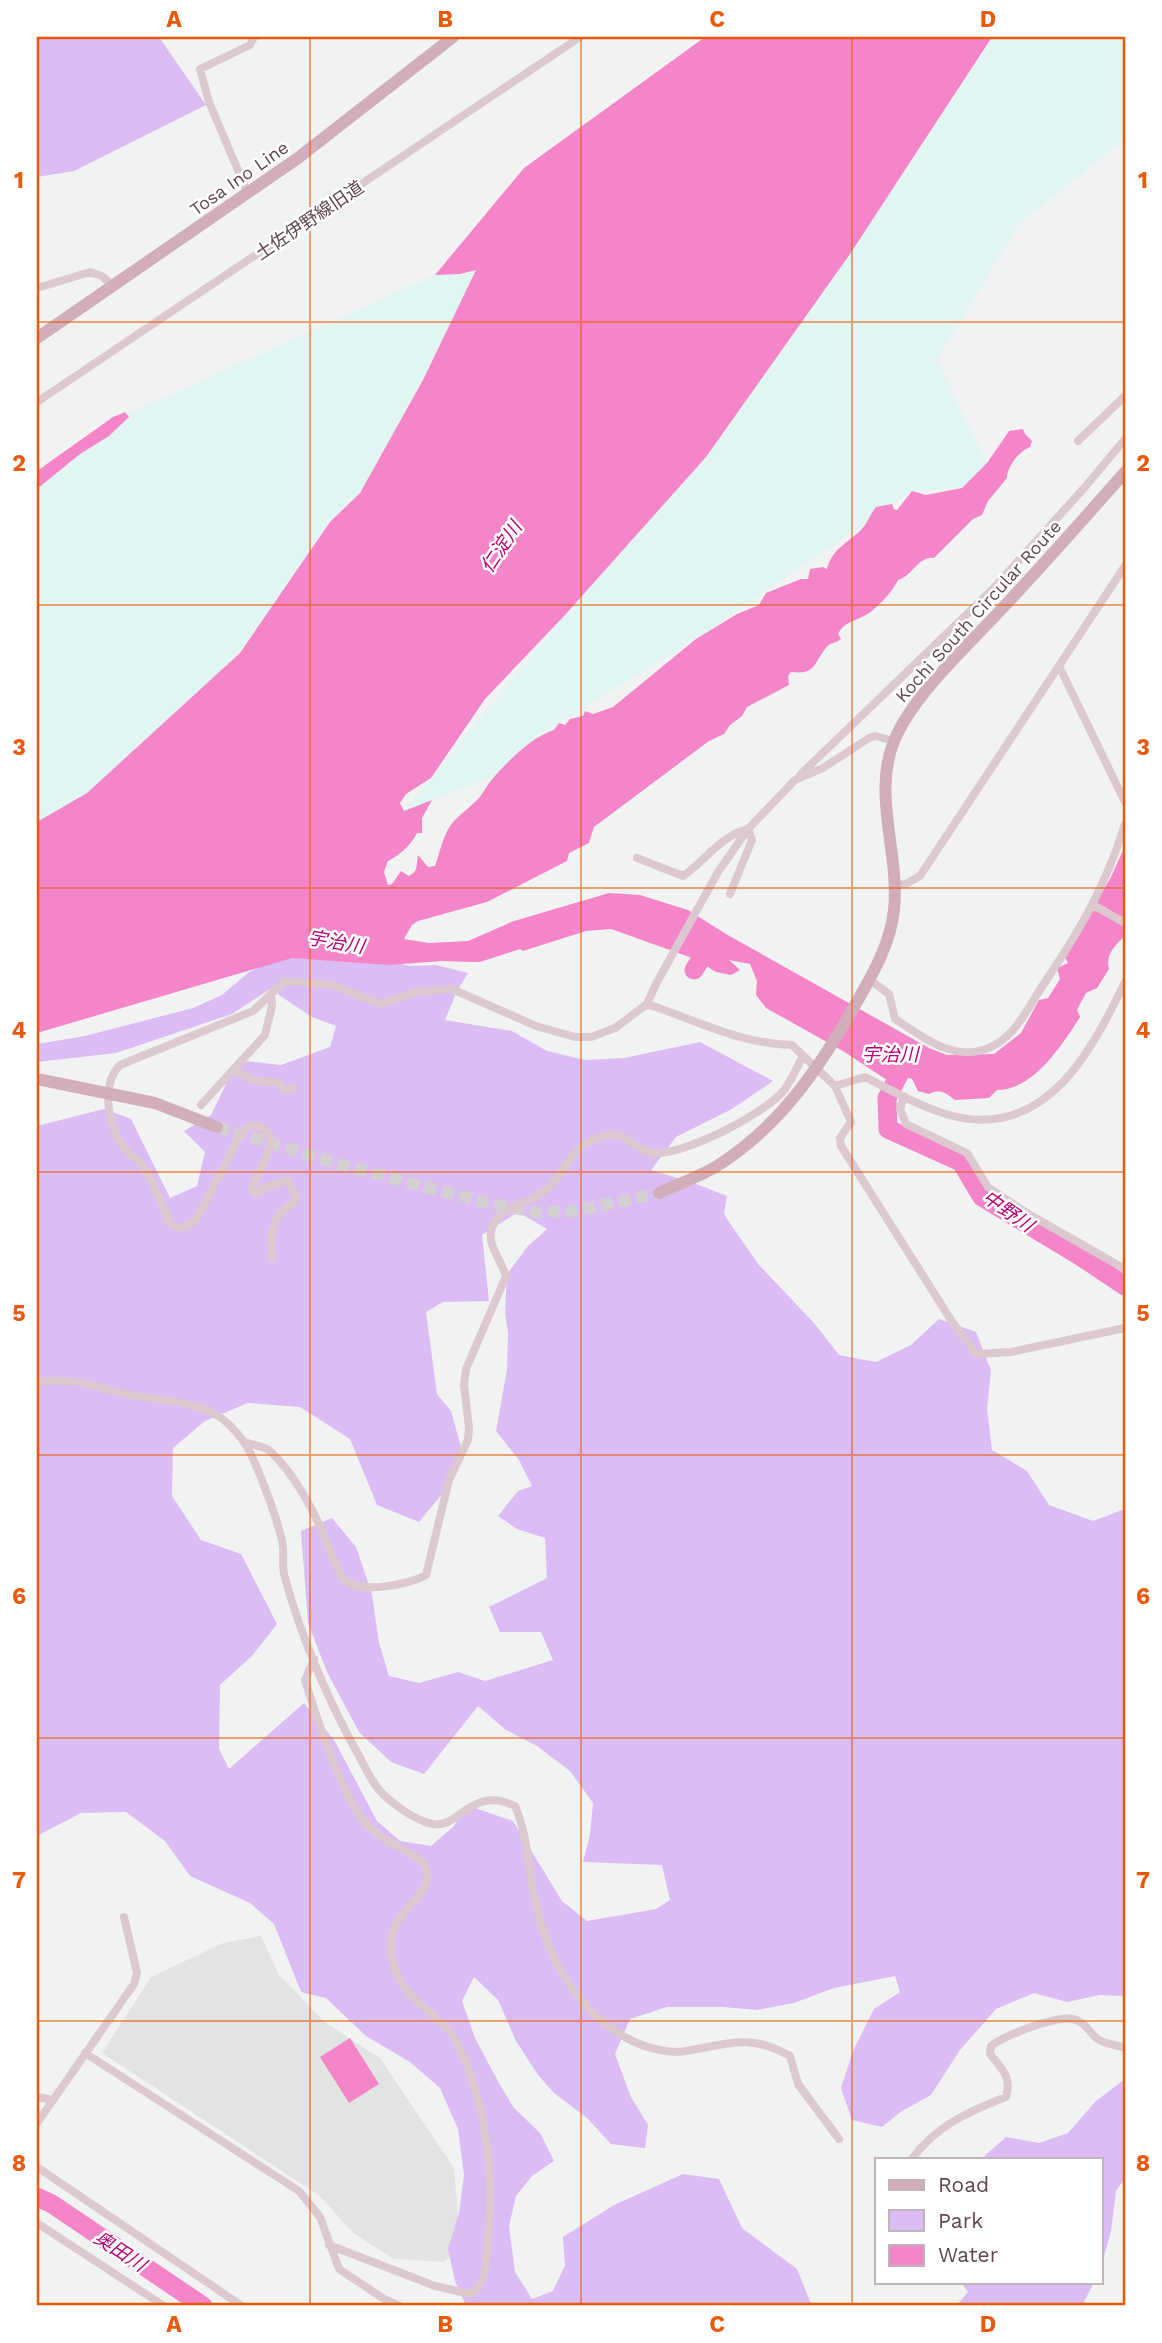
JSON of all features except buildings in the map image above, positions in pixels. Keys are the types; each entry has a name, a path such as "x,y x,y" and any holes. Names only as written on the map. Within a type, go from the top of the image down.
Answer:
{"main road":[{"name":"Tosa Ino Line","path":"37,338 298,158 453,37"},
{"name":"Kochi South Circular Route","path":"659,1193 715,1167 758,1136 779,1116 827,1055 870,980 884,949 894,910 886,798 887,771 894,741 907,717 946,669 1125,472"},
{"path":"37,1079 155,1103 217,1127"}],"street":[{"path":"248,194 209,102 200,69 250,45 254,37"},
{"name":"土佐伊野線旧道","path":"37,402 580,37"},
{"path":"37,288 90,272 102,276 113,286"},
{"path":"1078,441 1125,396"},
{"path":"272,1258 273,1227 280,1214 294,1203 296,1198 288,1180 266,1186 255,1194 252,1190 272,1142 264,1128 249,1126 242,1132 199,1215 192,1224 178,1228 171,1224 144,1166 124,1148 111,1123 108,1092 114,1071 120,1065 253,1011 285,981 332,985 380,1004 416,992 452,989 536,1026 575,1037 591,1037 605,1033 647,1004 718,872 748,829 795,780 993,589 1125,439"},
{"path":"893,885 906,884 920,876 1125,566"},
{"path":"1059,666 1125,802"},
{"path":"795,780 823,768 875,736 894,741"},
{"path":"870,980 889,994 895,1019 936,1046 961,1051 982,1050 1005,1038 1017,1026 1095,906 1125,824"},
{"path":"637,858 683,876 718,844 737,832 748,829"},
{"path":"730,894 752,841 748,829"},
{"path":"1095,906 1125,923"},
{"path":"835,1086 865,1077 904,1097 951,1115 971,1119 1004,1119 1035,1107 1057,1090 1107,1020 1125,982"},
{"path":"201,1105 265,1035 272,1006 271,994"},
{"path":"647,1004 736,1036 770,1044 792,1045 835,1086 852,1122 840,1138 841,1146 951,1320 976,1354 1011,1352 1125,1328"},
{"path":"244,1442 268,1450 302,1492 342,1577 352,1585 366,1588 390,1585 426,1575 449,1480 468,1440 464,1385 466,1369 506,1276 492,1247 490,1234 494,1224 502,1213 512,1206 539,1195 551,1185 575,1150 601,1136 626,1137 650,1153 668,1152 738,1125 784,1090 803,1056"},
{"path":"233,1070 256,1081 277,1082 285,1091 294,1087"},
{"path":"904,1097 900,1109 906,1124 967,1153 988,1187 1025,1212 1125,1269"},
{"path":"37,1382 60,1379 86,1383 214,1413 244,1442 265,1489 283,1542 284,1575 314,1659 340,1719 369,1775 385,1796 405,1812 434,1825 451,1820 471,1805 488,1800 508,1802 515,1806 523,1826 535,1900 548,1948 557,1968 579,2000 607,2026 654,2049 680,2052 732,2042 758,2042 772,2046 790,2056 798,2084 839,2139"},
{"path":"314,1659 305,1680 317,1720 356,1811 370,1828 424,1863 428,1877 424,1887 396,1924 391,1941 391,1954 401,1983 411,1998 447,2028 460,2047 479,2103 491,2163 491,2206 485,2274 480,2288 471,2294 435,2286 329,2245"},
{"path":"37,2123 134,1984 137,1973 124,1917"},
{"path":"913,2158 934,2134 967,2112 1006,2097 1010,2086 1005,2073 990,2054 991,2046 1000,2039 1072,2018 1099,2040 1125,2048"},
{"path":"85,2053 299,2191 320,2217 339,2269 384,2299 400,2306"},
{"path":"37,2097 52,2100"},
{"path":"37,2167 243,2306"},
{"path":"37,2223 164,2306"}],"shaded area":[{"path":"261,1936 279,1975 326,2023 380,2058 454,2168 461,2249 444,2262 394,2259 353,2233 320,2196 102,2053 151,1977 223,1943"}],"green space":[{"path":"37,37 159,37 206,105 74,171 37,177"},
{"path":"308,951 381,959 410,966 436,965 468,973 445,1020 512,1031 547,1051 585,1060 624,1058 700,1042 773,1081 732,1109 676,1137 651,1170 727,1196 724,1214 759,1265 814,1323 839,1355 876,1362 911,1345 939,1319 976,1332 991,1370 987,1409 992,1450 1027,1471 1049,1505 1093,1521 1125,1509 1125,1996 1100,1995 1067,2002 1034,1993 996,2009 960,2050 931,2095 902,2111 882,2127 852,2120 841,2088 853,2051 874,2009 900,1992 895,1976 834,1988 794,2003 757,2010 667,2007 630,2019 615,2054 631,2097 648,2125 645,2148 611,2144 587,2118 554,2093 538,2075 516,2041 498,2000 474,1977 462,2001 475,2038 500,2085 514,2108 540,2133 554,2161 532,2176 516,2196 509,2226 515,2272 532,2299 553,2291 565,2265 563,2237 614,2205 683,2174 719,2179 742,2228 797,2269 812,2306 466,2306 455,2281 448,2249 459,2213 464,2175 458,2129 440,2088 410,2062 366,2036 326,1998 301,1992 274,1924 250,1903 190,1876 165,1841 126,1812 81,1813 37,1836 37,1126 104,1109 131,1119 170,1198 197,1186 205,1152 184,1131 211,1115 228,1080 244,1061 281,1065 330,1047 336,1026 312,1017 270,989 232,1014 116,1053 37,1062 37,1044 85,1036 193,1008 222,995 249,972 279,959","holes":["518,1212 547,1229 528,1246 507,1274 507,1370 496,1431 519,1460 532,1486 518,1491 498,1516 517,1529 545,1538 547,1578 489,1607 500,1632 541,1632 553,1660 485,1681 458,1672 419,1683 389,1676 379,1643 372,1594 356,1547 332,1518 301,1531 308,1623 327,1672 359,1732 391,1762 424,1774 478,1706 506,1730 537,1746 570,1771 593,1803 590,1835 583,1862 662,1865 670,1900 656,1909 587,1921 562,1901 513,1821 466,1805 454,1826 431,1846 400,1841 377,1821 334,1740 304,1703 229,1769 219,1749 220,1685 252,1656 277,1624 241,1554 201,1540 172,1496 173,1448 205,1421 248,1403 300,1407 350,1439 377,1505 419,1522 442,1494 464,1458 451,1411 437,1394 426,1312 443,1302 489,1301 482,1235"]},
{"path":"1125,2079 1125,2178 1116,2191 1111,2231 1102,2263 1102,2158 982,2158 1006,2137 1039,2143 1068,2133 1096,2101"},
{"path":"962,2284 1093,2284 1082,2306 956,2306 968,2292"}],"sand":[{"path":"992,37 1125,37 1125,139 1018,225 937,360 987,463 962,488 912,491 696,639 539,735 495,776 404,811 565,615 706,457 850,254"},
{"path":"477,269 423,380 360,493 240,653 87,793 37,822 37,488 129,414 435,275 460,274"}],"water":[{"path":"705,37 992,37 850,254 706,457 565,615 485,699 431,778 406,794 400,803 404,811 432,800 422,818 422,833 417,833 405,849 388,861 384,872 388,885 392,884 401,871 409,876 414,872 418,855 428,867 435,866 445,836 454,821 478,799 492,779 514,756 530,743 554,730 559,723 565,725 570,719 583,716 585,711 593,714 613,707 696,639 737,614 759,605 766,593 801,579 808,579 810,569 827,569 836,552 863,528 876,507 892,504 897,510 912,491 926,495 962,488 987,463 1009,431 1023,429 1032,441 1030,447 1014,460 1007,478 988,501 982,515 973,519 934,558 924,560 908,575 898,580 873,610 843,627 838,634 841,639 828,646 810,670 791,672 788,676 789,685 747,707 724,734 709,741 594,827 589,843 569,853 567,861 487,902 418,921 412,925 404,939 429,943 468,941 514,921 609,893 640,895 688,910 929,1048 947,1055 994,1054 1021,1033 1039,1000 1048,998 1060,979 1057,968 1068,963 1064,956 1111,877 1125,846 1125,936 1112,951 1108,959 1109,969 1097,988 1086,993 1077,1010 1080,1017 1073,1028 1046,1064 1023,1083 997,1090 989,1098 955,1100 940,1091 929,1094 918,1091 912,1079 906,1077 896,1086 843,1051 766,1008 756,995 757,981 750,964 729,960 740,970 731,975 716,972 695,959 611,929 586,931 480,962 442,961 389,965 292,958 37,1033 37,822 87,793 240,653 330,522 360,493 423,380 476,270 435,275 524,168"},
{"path":"125,412 129,417 109,436 80,454 37,489 37,471 113,417"},
{"path":"350,2038 379,2084 349,2103 320,2057"}],"waterway":[{"path":"694,970 709,946"},
{"name":"中野川","path":"906,1061 887,1098 888,1129 961,1162 982,1197 1125,1286"},
{"name":"奥田川","path":"37,2197 52,2204 203,2306"}],"tunnel":[{"path":"217,1127 346,1166 488,1203 535,1212 574,1211 659,1193"}],"water label":[{"name":"仁淀川","path":"501,547"},
{"name":"宇治川","path":"336,942"},
{"name":"宇治川","path":"890,1054"}]}
